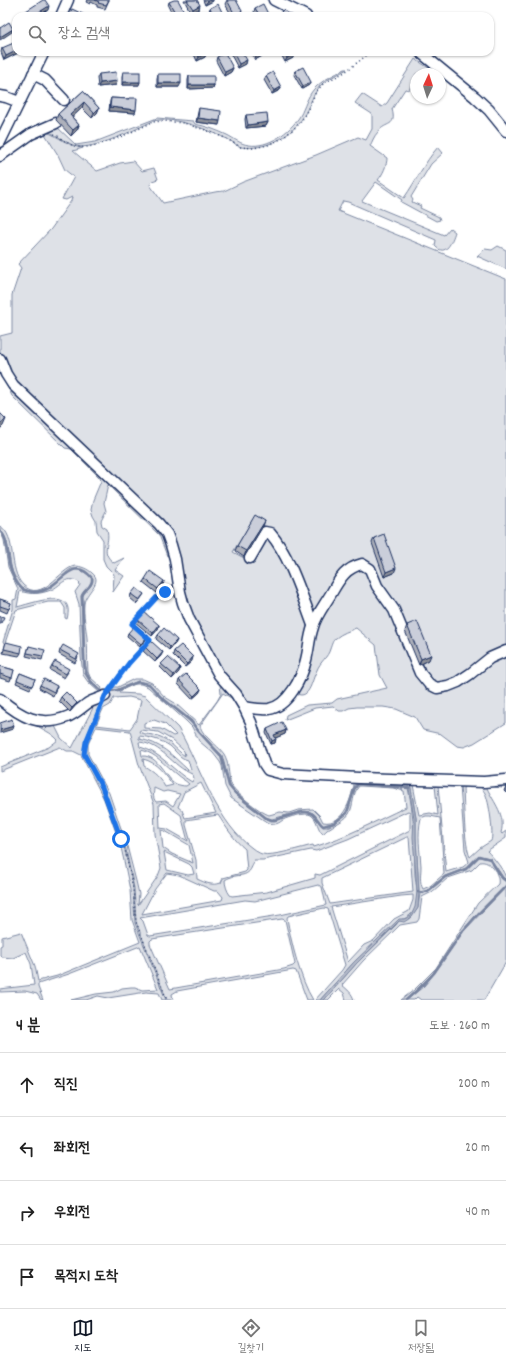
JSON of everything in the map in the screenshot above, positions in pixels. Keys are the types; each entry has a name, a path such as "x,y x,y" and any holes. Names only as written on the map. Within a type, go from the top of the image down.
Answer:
{"street":[{"path":"63,12 68,0"},
{"path":"274,0 298,12"},
{"path":"0,142 42,56"},
{"path":"425,56 475,97 489,110 506,131"},
{"path":"33,74 45,80 64,100"},
{"path":"0,96 19,102"},
{"path":"0,156 24,139 56,123"},
{"path":"0,359 6,374 13,385 168,534 175,559 182,603 219,675 236,694 244,707 251,722 264,764 268,770 274,773 411,780 484,782 506,780"},
{"path":"250,558 265,532 270,533 277,541 294,574 313,625"},
{"path":"244,707 269,709 286,700 299,678 306,662 313,625 341,576 355,566 362,564 370,569 377,586 394,610 420,673 429,684 436,688 448,686 458,682 490,658 506,651"},
{"path":"0,699 14,710 31,720 52,721 67,717 89,703 105,696"}],"path":[{"path":"40,130 52,133 74,146 83,148 95,145 157,121 178,122 203,129 231,141 240,147 260,147 276,142 289,134 304,117 312,99 324,83 345,72 366,56"},
{"path":"137,628 132,624 157,597 165,592 179,589"},
{"path":"146,636 150,640 129,663 105,696 86,742 84,754 102,787 125,850 133,888 136,922 167,1000"}],"shaded area":[{"path":"415,59 429,68 410,68 409,90 405,89 392,109 392,122 378,132 370,146 387,158 382,175 378,180 404,198 428,159 438,147 443,153 431,164 411,197 413,200 412,202 421,206 420,208 439,217 440,220 436,221 401,202 402,200 376,182 362,201 444,235 450,228 455,232 448,247 442,250 439,249 435,246 436,240 348,202 343,201 338,211 506,279 506,650 447,685 430,683 371,568 354,565 313,623 271,531 253,519 233,552 244,558 270,533 312,624 298,678 276,705 246,706 222,674 185,605 173,540 14,381 0,352 0,336 12,333 12,295 21,268 18,264 51,229 71,201 72,197 66,200 62,199 74,177 65,170 45,134 31,140 46,132 73,146 83,148 73,151 97,171 120,163 133,161 142,171 154,168 158,179 152,181 150,185 163,203 224,191 243,182 316,155 358,137 366,140 372,129 372,114 355,103 362,94 382,107 387,103"},
{"path":"347,69 323,83 314,95 303,117 291,131 276,141 259,147 241,147 209,131 190,124 170,120 153,121 126,134 83,147 72,145 46,131 55,125 76,145 95,142 157,118 193,121 195,124 219,131 243,144 264,144 278,138 296,122 310,95 317,86"},
{"path":"24,144 0,162 0,158"},
{"path":"498,246 506,250 506,269 477,256 485,249 492,250"},
{"path":"0,371 160,530 172,554 167,556 159,535 108,485 104,503 106,511 101,521 102,526 107,529 108,535 106,551 107,555 114,563 124,558 115,570 124,576 113,592 114,575 106,566 103,559 103,540 97,531 96,521 91,510 93,500 101,481 100,478 71,449 65,448 12,396"},
{"path":"0,526 9,537 15,571 18,579 30,590 44,588 63,572 75,566 86,569 95,576 95,584 85,600 84,612 88,672 90,677 102,688 101,690 89,677 85,660 83,596 91,586 93,578 83,570 71,569 52,585 42,591 29,591 21,587 12,572 7,544 0,530"},
{"path":"0,531 5,541 8,561 15,581 24,590 37,593 20,591 17,607 42,600 59,600 65,603 68,609 67,619 65,618 65,608 61,602 48,602 16,610 5,643 3,642 13,609 13,600 16,599 18,589 8,567 4,540"},
{"path":"362,565 386,600 419,674 436,689 506,652 506,723 474,743 464,747 457,746 441,734 423,730 415,717 396,709 383,707 357,707 349,708 343,711 339,711 333,706 315,708 285,720 286,715 307,705 332,703 337,699 387,688 380,675 376,645 356,628 334,640 328,655 318,667 306,693 299,695 293,692 312,635 342,577"},
{"path":"72,570 83,572 92,579 91,584 81,596 84,669 92,684 98,689 106,692 100,693 83,675 79,604 75,592 80,585 79,582 67,580 51,590 37,593 45,591"},
{"path":"134,679 143,679 152,683 165,697 175,703 199,725 221,694 220,684 237,699 236,701 223,693 200,726 204,734 224,754 233,788 260,810 269,815 280,812 289,813 298,810 313,809 320,816 323,822 331,822 337,819 346,808 355,780 499,784 502,788 489,786 487,788 501,815 501,833 502,834 506,831 506,838 487,851 502,869 506,880 490,858 479,856 466,868 445,876 428,890 419,892 416,818 410,783 408,783 408,787 358,783 355,785 350,803 344,815 333,823 323,826 313,813 310,812 302,811 272,819 266,817 235,793 230,785 222,755 191,721 161,697 149,684 138,681 109,691 112,687 118,687","holes":["413,785 435,785 438,815 430,813 419,815","438,785 460,786 465,850 469,862 463,867 446,872","464,785 480,785 487,797 491,825 491,841 470,857 465,834","426,816 440,818 444,874 430,886 423,889 421,881 419,842 421,818"]},
{"path":"138,682 149,685 190,722 221,756 229,786 235,794 271,821 302,812 312,814 323,827 327,827 347,814 355,789 359,784 408,788 414,832 417,894 415,908 410,915 402,919 354,962 320,1000 315,1000 345,965 328,909 324,908 288,916 287,918 300,971 313,1000 307,1000 296,971 293,970 177,991 172,994 173,1000 167,1000 136,922 134,888 126,850 107,799 85,754 86,742 105,696 109,692","holes":["134,684 141,684 148,687 192,727 199,741 213,753 220,762 225,786 231,798 268,823 277,824 293,816 309,814 315,819 323,834 349,814 355,792 359,786 393,788 404,791 406,807 349,834 314,847 313,845 280,853 267,855 261,854 240,838 230,826 212,798 178,728 145,696 119,693 120,691","129,697 141,700 137,719 130,729 96,725 103,709 110,705 114,698","154,720 165,724 176,735 173,736 161,729 144,728 144,723","96,727 130,731 139,765 154,804 155,834 161,868 158,876 138,905 139,894 127,846 109,793 88,754 88,744","140,730 158,732 172,740 184,751 185,756 162,737 139,732","139,736 155,739 170,746 180,756 188,760 191,769 188,770 160,746 139,739","139,742 161,751 179,766 192,774 194,778 192,782 161,758 140,747","141,750 156,757 189,784 186,786 176,784 153,759 142,756","143,759 157,766 173,785 165,787 151,770 144,766","201,783 216,813 185,818 182,810 178,807 184,792","154,788 163,792 167,791 180,794 173,806 166,801 156,802","164,803 181,815 188,841 167,829 160,828 159,804","408,811 410,812 410,830 320,875 315,874 315,878 267,892 230,895 226,888 225,880 230,877 246,874 252,867 254,860 263,860 311,850 316,851 348,839","218,815 227,829 245,849 247,870 245,872 223,878 221,883 218,884 209,884 197,879 196,860 186,825 186,820","161,830 189,845 193,863 172,854 163,848","409,837 413,892 330,904 322,883 322,878","164,852 189,864 192,867 194,874 188,875 167,870","167,873 179,875 214,891 218,891 223,897 222,900 142,914 155,889","318,885 322,887 326,905 280,915 150,936 148,935 143,921 140,918 245,900 255,901","413,895 413,900 409,911 394,919 373,941 364,945 348,962 331,907","282,919 285,920 295,964 293,966 284,969 170,989 150,944 152,939"]},
{"path":"96,701 101,703 85,742 83,754 101,788 125,850 133,888 135,923 166,1000 162,1000 159,993 146,992 108,998 98,996 86,1000 71,1000 96,994 114,992 122,988 135,987 142,990 158,989 140,946 69,974 38,984 43,1000 41,1000 37,994 25,991 0,992 0,989 34,985 31,964 26,952 13,958 2,957 0,955 2,937 21,932 35,966 38,981 57,976 140,942 132,920 130,890 120,843 104,799 81,755 73,751 67,751 60,747 0,771 0,767 49,747 58,740 34,723 63,720","holes":["95,704 72,748 61,738 55,726 71,719 87,707"]},
{"path":"479,857 490,859 502,878 506,881 506,885 462,931 433,973 406,1000 401,1000 414,990 436,968 478,903 498,884 496,872 491,865 480,862 472,870 448,878 432,892 422,897 419,919 417,922 400,925 363,961 342,985 351,993 354,1000 346,1000 344,993 339,989 328,1000 324,1000 356,964 399,921 410,919 418,908 420,893 429,891 446,877 467,869"},
{"path":"506,887 506,962 484,1000 421,1000 417,997 414,1000 407,1000 424,986 463,932"}],"water":[{"path":"408,783 410,783 416,818 419,892 418,908 412,917 404,922 399,921 356,964 324,1000 320,1000 354,962 399,919 404,919 411,916 415,907 417,892 413,837 414,818"}],"building":[{"path":"43,0 45,0 49,6 39,12 26,11"},
{"path":"95,0 109,0 106,5 98,3 99,2"},
{"path":"178,0 184,12 175,12 169,2"},
{"path":"187,0 197,0 200,5 193,9"},
{"path":"227,0 236,0 242,11 233,12"},
{"path":"218,4 222,12 212,12 210,8"},
{"path":"263,4 267,12 258,12 255,8"},
{"path":"72,9 78,12 71,12"},
{"path":"9,22 12,30 0,37 0,28"},
{"path":"12,44 12,53 6,56 2,48"},
{"path":"227,56 233,68 225,72 217,57"},
{"path":"235,56 244,56 247,60 239,64"},
{"path":"303,67 311,82 303,86 295,71"},
{"path":"116,72 117,81 100,83 99,74"},
{"path":"123,72 140,72 140,82 123,82"},
{"path":"273,72 281,87 274,91 266,76"},
{"path":"158,74 181,74 181,83 158,83"},
{"path":"189,76 214,76 214,85 189,85"},
{"path":"83,91 99,108 94,113 84,102 70,115 79,125 73,130 58,114"},
{"path":"111,98 137,98 136,110 110,107"},
{"path":"199,108 221,111 220,121 198,118"},
{"path":"267,113 268,122 248,125 246,115"},
{"path":"0,413 6,419 0,424"},
{"path":"255,515 265,521 246,551 237,546"},
{"path":"384,534 396,568 386,572 374,538"},
{"path":"150,571 164,581 158,589 145,579"},
{"path":"136,588 144,594 139,600 131,594"},
{"path":"0,599 11,603 9,609 0,606"},
{"path":"143,611 159,625 153,633 137,619"},
{"path":"0,616 4,617 1,623 0,623"},
{"path":"417,621 431,655 421,659 407,625"},
{"path":"135,625 148,636 141,644 128,633"},
{"path":"164,628 177,640 170,647 158,635"},
{"path":"151,641 163,652 157,659 145,647"},
{"path":"6,642 22,646 21,653 4,649"},
{"path":"63,645 79,654 76,659 60,650"},
{"path":"181,645 193,657 187,664 174,651"},
{"path":"29,646 45,650 43,656 27,653"},
{"path":"168,657 180,668 174,675 161,664"},
{"path":"55,661 69,669 66,674 52,666"},
{"path":"0,666 14,670 12,678 0,674"},
{"path":"20,673 35,679 32,686 17,680"},
{"path":"186,674 201,689 194,696 179,680"},
{"path":"44,679 57,686 54,692 40,685"},
{"path":"66,692 77,703 72,708 61,697"},
{"path":"12,719 14,726 0,730 0,723"},
{"path":"282,722 286,730 274,735 276,739 272,741 267,729"}],"waterway":[{"path":"0,531 5,538 12,572 22,589 34,592 44,590 76,569 84,571 92,578 90,586 82,596 84,661 86,674 91,682 101,691 107,691"},
{"path":"109,691 118,690 138,682 149,684 161,697 191,721 221,756 229,786 235,793 270,820 309,812 313,814 323,826 334,823 347,813 354,789 358,784 409,788"},
{"path":"418,892 423,893 445,877 466,869 479,856 490,859 502,878 506,881"},
{"path":"406,1000 434,973 463,931 506,886"}],"route":[{"path":"121,839 102,787 84,754 84,748 107,692 129,663 150,640 132,624 157,597 165,592"}]}
